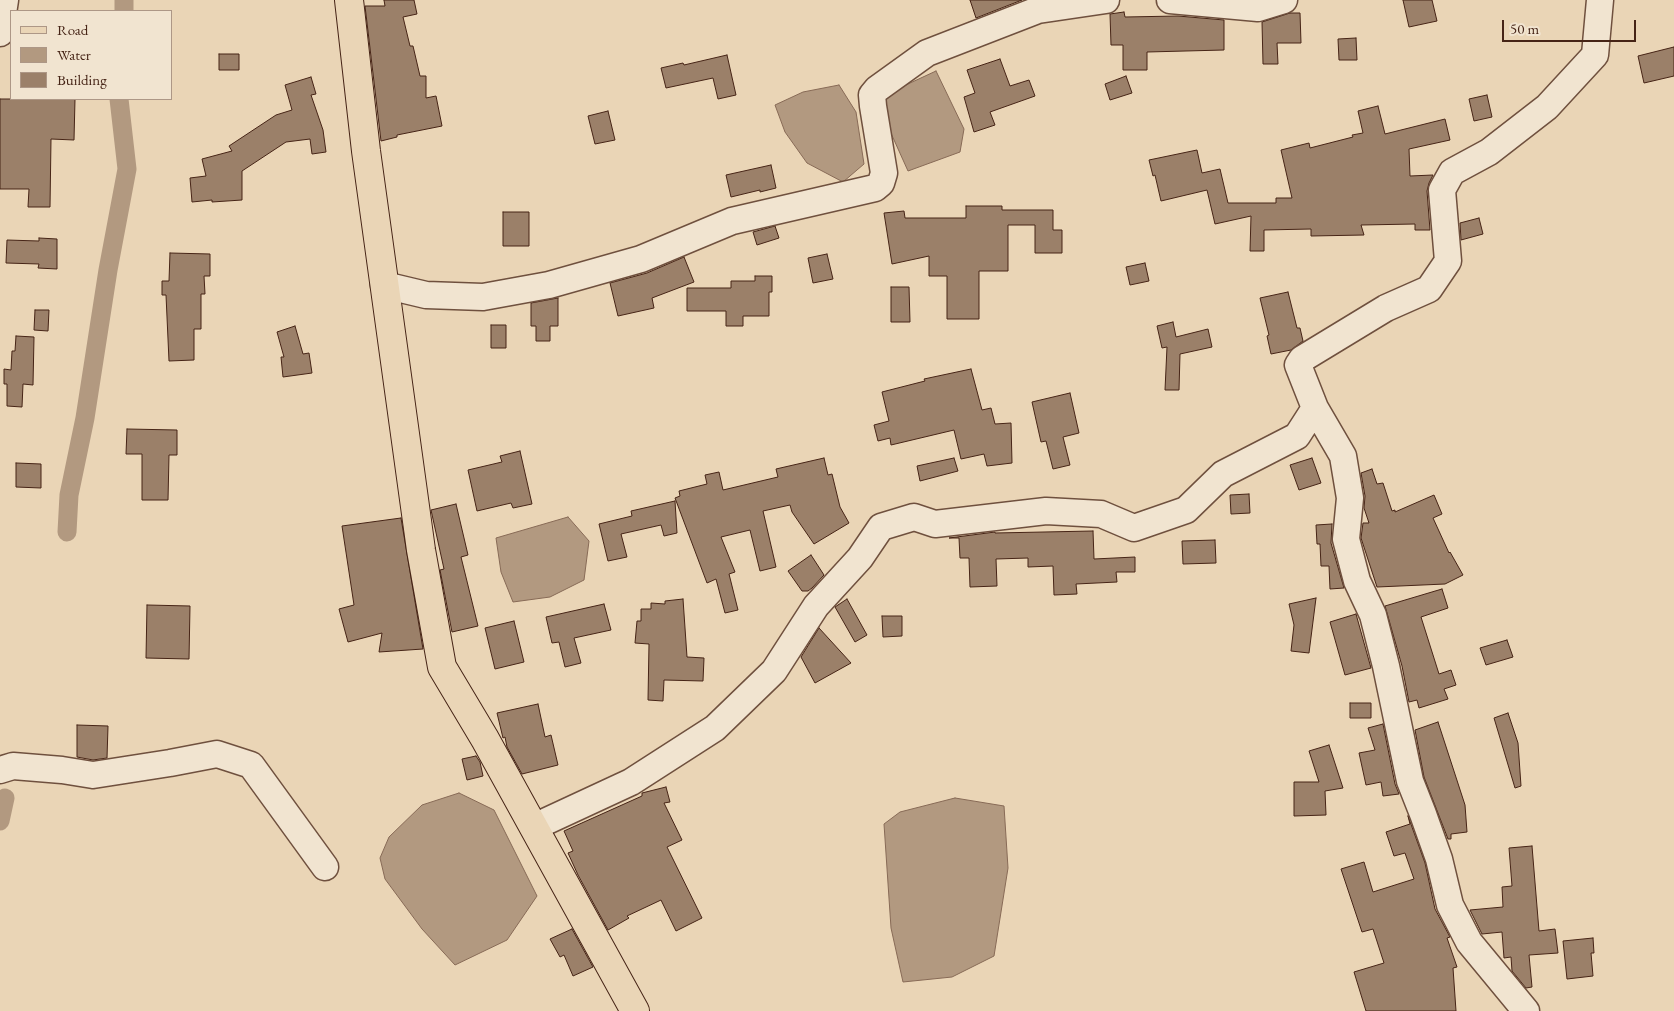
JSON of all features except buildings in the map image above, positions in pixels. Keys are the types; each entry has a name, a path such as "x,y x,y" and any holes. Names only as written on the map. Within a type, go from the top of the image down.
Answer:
{"main road":[{"path":"349,0 366,151 384,285 421,550 442,667 534,827 635,1011"}],"street":[{"path":"0,33 5,0"},
{"path":"384,285 426,294 483,297 549,285 641,260 732,221 875,188 881,183 884,173 872,95 877,89 927,53 1038,10 1106,0"},
{"path":"1170,0 1258,8 1284,0"},
{"path":"1526,1011 1469,942 1450,905 1439,859 1424,814 1410,781 1386,666 1373,615 1357,581 1348,548 1346,539 1350,498 1343,456 1315,408 1298,365 1302,359 1386,308 1429,289 1448,261 1442,190 1452,172 1489,152 1547,107 1595,55 1600,0"},
{"path":"534,827 631,782 715,728 774,671 816,606 860,558 881,527 914,516 935,524 1046,511 1101,514 1134,528 1186,510 1223,474 1297,436 1315,408"},
{"path":"0,770 12,766 62,770 92,775 170,764 217,754 252,765 325,867"}],"water":[{"path":"936,71 964,129 960,152 908,171 890,131 884,101 895,90"},
{"path":"839,85 856,112 864,164 843,182 807,163 785,132 775,105 803,92"},
{"path":"568,517 589,541 584,580 550,597 513,602 501,572 496,538"},
{"path":"459,793 494,810 537,896 507,940 455,965 422,929 385,879 380,858 389,837 422,805"},
{"path":"955,798 1004,806 1008,868 994,956 952,977 903,982 891,928 884,824 900,812"}],"waterway":[{"path":"124,0 124,10"},
{"path":"67,532 69,495 85,418 108,270 127,169 119,100"},
{"path":"0,821 5,798"}]}
